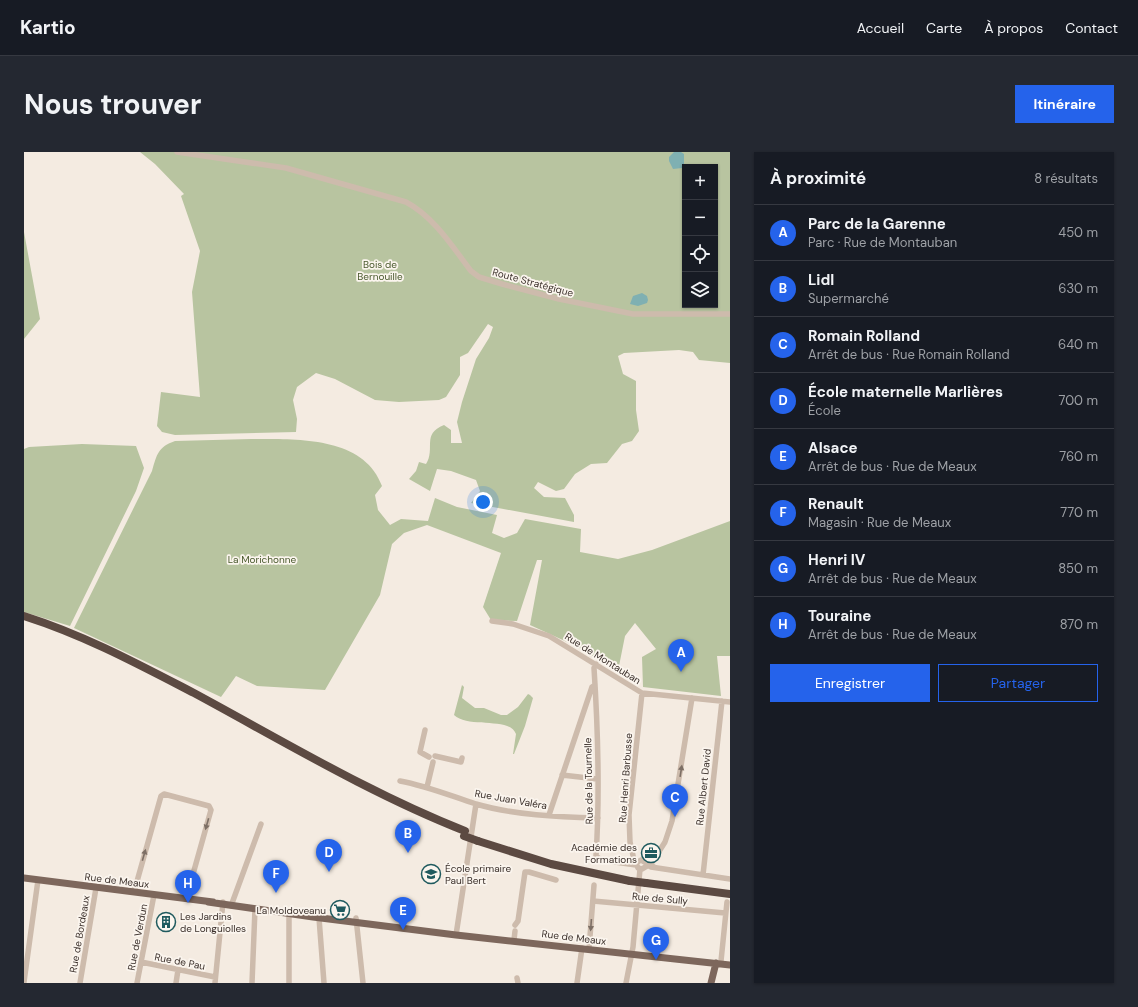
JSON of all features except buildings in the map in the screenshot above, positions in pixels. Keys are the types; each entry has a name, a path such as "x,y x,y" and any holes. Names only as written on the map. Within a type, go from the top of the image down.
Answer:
{"highway":[{"path":"24,616 134,661 382,794 465,834 478,839 553,859 631,878 730,894"},
{"path":"24,621 63,631"},
{"path":"646,881 730,888"}],"main road":[{"name":"Rue de Meaux","path":"24,878 585,949 730,963"},
{"name":"Rue de Meaux","path":"231,904 255,909 289,912 319,918 356,920 369,924 382,924"},
{"name":"Rue de Meaux","path":"681,958 692,961 719,962"},
{"path":"711,983 719,962"}],"street":[{"name":"Route Stratégique","path":"177,152 286,168 406,202 418,208 430,219 471,271 480,277 502,284 559,299 633,314 730,314"},
{"name":"Rue de Montauban","path":"492,621 513,624 549,636 642,693 730,702"},
{"name":"Rue de la Tournelle","path":"596,664 594,668 598,779 596,858 646,865"},
{"path":"549,815 592,687 595,685"},
{"name":"Rue Henri Barbusse","path":"642,693 629,815 630,842 634,860 646,865"},
{"path":"626,983 631,954 636,905 646,865 665,842 672,821 692,698"},
{"name":"Rue Albert David","path":"703,875 722,701"},
{"path":"425,730 420,752 432,758 461,762 462,758"},
{"path":"427,787 432,758"},
{"path":"562,775 598,779"},
{"name":"Rue Juan Valéra","path":"400,781 427,787 476,804 549,815 598,818"},
{"path":"134,892 160,796 164,794 209,806 211,810 186,899"},
{"path":"456,933 476,804"},
{"path":"231,904 261,824"},
{"path":"646,865 730,879"},
{"path":"514,940 526,872 556,880"},
{"path":"24,982 38,880"},
{"path":"577,983 585,949 593,901 594,885"},
{"name":"Rue de Bordeaux","path":"80,983 96,888"},
{"name":"Rue de Verdun","path":"137,983 154,895"},
{"name":"Rue de Sully","path":"593,901 725,913"},
{"path":"719,962 726,902"},
{"path":"215,980 222,903"},
{"path":"252,983 255,909"},
{"path":"289,912 289,983"},
{"path":"319,918 324,983"},
{"path":"356,920 363,983"},
{"name":"Rue de Pau","path":"141,962 215,980"},
{"path":"176,983 178,970"}],"green space":[{"name":"Bois de Bernouille","path":"140,152 730,152 730,363 699,360 693,352 679,350 624,353 618,356 623,374 636,381 636,410 639,431 632,441 622,444 607,463 591,464 575,474 564,489 556,491 538,482 534,488 544,497 565,498 574,515 574,522 471,503 480,491 476,480 451,471 437,469 430,491 409,479 416,471 419,462 426,464 430,453 431,437 437,429 444,425 451,430 451,443 462,443 457,422 476,359 489,338 493,327 488,324 468,353 460,357 460,375 446,397 439,400 399,402 375,400 335,379 316,373 297,387 293,400 297,419 296,432 175,435 162,432 157,426 161,392 200,397 192,292 200,251 181,196 184,194 155,164"},
{"path":"24,232 40,319 24,339"},
{"name":"La Morichonne","path":"288,439 327,444 345,449 360,458 373,470 382,486 375,495 378,510 390,525 401,519 428,521 435,498 457,507 497,515 492,533 504,538 517,533 525,519 581,529 580,552 618,559 652,550 730,521 730,656 717,656 721,696 643,687 642,657 656,649 635,623 625,636 618,671 578,647 530,625 542,560 537,560 517,621 491,620 483,607 501,553 427,525 404,533 392,544 380,595 325,690 257,686 236,676 221,697 74,628 152,471 159,452 169,443 175,441"},
{"path":"82,444 136,446 144,468 136,491 70,626 24,612 24,449 29,447"},
{"path":"462,685 464,687 462,698 475,708 484,708 501,715 507,715 518,707 528,694 533,698 525,726 514,754 516,734 512,729 505,725 469,721 454,715"}],"water":[{"path":"674,152 681,152 684,154 684,164 682,164 682,168 673,169 669,161 669,157"},
{"path":"642,293 647,296 647,303 638,306 630,304 633,296"}],"place":[{"name":"Parc de la Garenne","path":"681,672"},
{"name":"Romain Rolland","path":"675,817"},
{"name":"Lidl","path":"408,853"},
{"name":"Académie des Formations","path":"651,853"},
{"name":"École maternelle Marlières","path":"329,872"},
{"name":"École primaire Paul Bert","path":"431,874"},
{"name":"Renault","path":"276,893"},
{"name":"Touraine","path":"188,903"},
{"name":"La Moldoveanu","path":"340,910"},
{"name":"Les Jardins de Longuiolles","path":"166,922"},
{"name":"Alsace","path":"403,930"},
{"name":"Henri IV","path":"656,960"}]}
